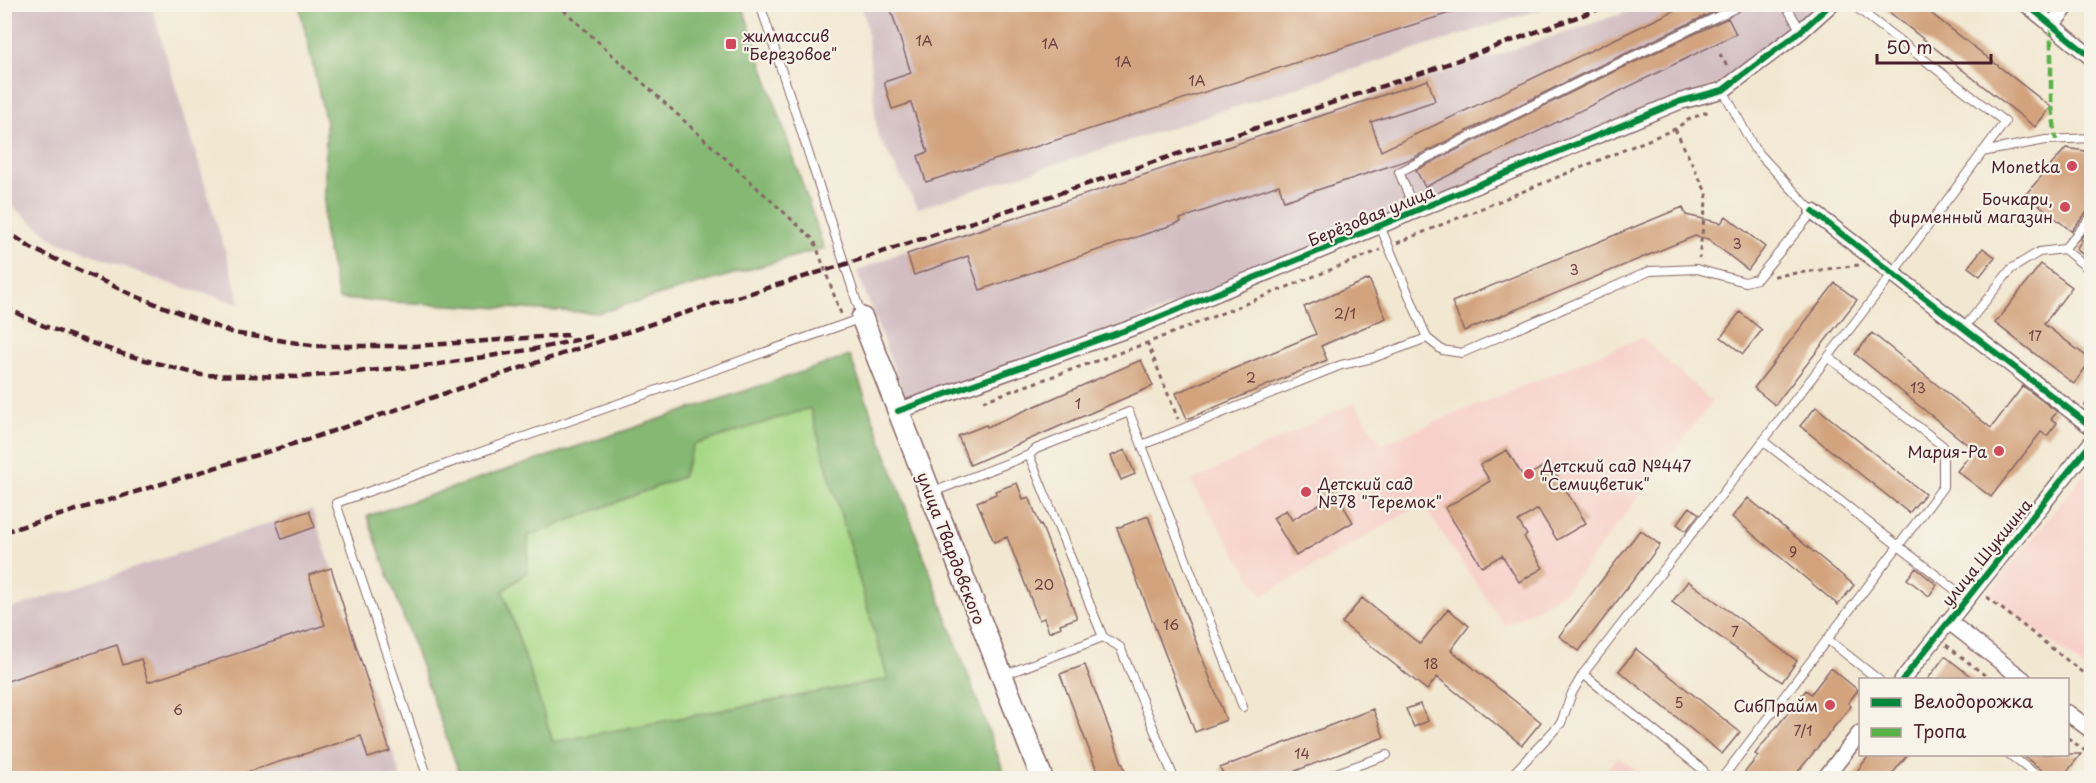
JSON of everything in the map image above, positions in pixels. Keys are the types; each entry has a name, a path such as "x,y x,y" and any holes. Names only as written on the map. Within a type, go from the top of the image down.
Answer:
{"street":[{"name":"Берёзовая улица","path":"898,411 1140,325 1678,102 1723,90 1801,31 1831,4"},
{"path":"2026,4 2091,58"},
{"path":"2051,26 2069,4"},
{"path":"1813,212 2091,427"},
{"name":"улица Твардовского","path":"853,321 898,411 1042,778"},
{"name":"улица Шукшина","path":"1907,678 1935,637 2091,442"},
{"path":"1948,621 2021,678"},
{"path":"2069,714 2091,731"},
{"path":"1825,778 1859,734"}],"lane":[{"path":"428,778 336,503 853,321 760,4"},
{"path":"1415,211 1399,172 1592,76 1744,4"},
{"path":"1785,4 1801,31"},
{"path":"1509,778 1561,723 1572,693 1583,674 1893,273 2005,123 1852,4"},
{"path":"1380,226 1427,338 1442,350 1462,353 1650,271 1697,269 1745,282 1757,279 1813,212 1754,148 1723,90"},
{"path":"1982,153 2046,140 2091,138"},
{"path":"1964,328 2011,269 2039,252 2064,249 2091,216"},
{"path":"2064,249 2091,272"},
{"path":"1142,446 1341,365 1373,358 1427,338"},
{"path":"1722,778 1943,487 1943,446 1828,357"},
{"path":"931,494 1029,455 1036,448 1129,411 1243,707"},
{"path":"1763,441 1898,546 1971,593"},
{"path":"1029,455 1103,637 1120,647 1174,778"},
{"path":"1002,676 1103,637"},
{"path":"1827,639 1876,678"},
{"path":"1583,674 1703,770 1706,778"},
{"path":"1323,778 1387,755"},
{"path":"2012,756 2040,778"}],"path":[{"path":"557,4 814,240 853,321"},
{"path":"1676,129 1707,194 1697,269"},
{"path":"1757,279 1880,263"},
{"path":"1140,325 1182,429"},
{"path":"1971,593 2091,680"},
{"path":"1935,637 1988,678"},
{"path":"2069,740 2091,756"}],"shaded area":[{"path":"4,5 151,5 241,304 161,281 57,241 5,201"},
{"path":"862,5 1555,5 918,208 877,134 867,30"},
{"path":"1640,5 1822,5 1733,78 1138,320 906,401 857,271 899,253 1618,15"},
{"name":"Детский сад №447 \"Семицветик\"","path":"1642,337 1712,402 1565,592 1505,626 1422,504 1262,596 1191,481 1354,403 1382,444"},
{"path":"2091,465 2091,673 1988,593"},
{"path":"312,509 401,778 5,778 4,611"},
{"path":"1618,757 1647,778 1600,778"}],"green space":[{"path":"299,5 742,5 824,248 598,313 339,299 324,235 326,123"},
{"path":"850,356 1006,778 461,778 367,516","holes":["810,408 888,679 553,742 503,591 528,571 528,536 682,477 694,445"]},
{"path":"810,407 888,679 553,743 503,591 528,571 528,536 682,477 694,445"}],"building":[{"path":"889,4 941,4 942,12 966,4 1104,4 1105,10 1123,4 1468,4 1468,7 926,182 918,156 928,152 911,103 892,109 884,82 911,73"},
{"path":"1688,4 1721,4 1722,8 1411,159 1284,201 1279,185 1180,219 1181,222 980,290 968,256 914,275 907,254 1428,80 1435,101 1371,122 1381,151"},
{"path":"1879,4 1919,4 2051,107 2035,127"},
{"path":"1728,18 1736,34 1425,187 1416,170 1584,86"},
{"path":"2066,148 2091,152 2091,210 2071,231 2026,194"},
{"path":"1683,207 1686,215 1721,223 1726,216 1765,247 1748,270 1708,239 1695,236 1464,331 1452,302"},
{"path":"2091,226 2091,261 2076,249 2082,240 2080,239"},
{"path":"1983,248 1995,257 1980,276 1968,267"},
{"path":"2041,264 2072,287 2044,324 2091,360 2074,384 1995,323"},
{"path":"1369,279 1386,318 1321,346 1327,360 1187,419 1176,393 1316,334 1304,307"},
{"path":"1835,283 1857,300 1775,405 1754,388"},
{"path":"1740,312 1762,330 1743,354 1721,337"},
{"path":"1872,333 1991,428 2023,386 2057,412 2051,419 2057,423 2047,436 2041,432 1991,497 1957,471 1974,450 1855,354"},
{"path":"1141,360 1153,386 970,465 958,436 986,425 987,427"},
{"path":"1816,407 1925,494 1909,513 1800,426"},
{"path":"1125,450 1135,474 1121,480 1111,456"},
{"path":"1507,450 1524,478 1549,463 1586,523 1557,540 1538,509 1518,521 1527,535 1524,537 1543,568 1519,582 1502,555 1482,567 1445,508 1490,481 1480,465"},
{"path":"1017,483 1023,499 1029,497 1041,524 1077,618 1060,624 1061,627 1049,632 1044,618 1039,620 1007,537 994,542 977,502 996,494 995,491"},
{"path":"1330,484 1353,522 1296,556 1273,518 1286,510 1292,520 1324,501 1318,491"},
{"path":"1748,498 1854,585 1838,605 1732,517"},
{"path":"1690,507 1699,514 1686,531 1677,524"},
{"path":"309,511 315,527 282,539 276,522"},
{"path":"1148,516 1226,720 1195,732 1117,528"},
{"path":"1640,530 1660,545 1579,651 1559,636"},
{"path":"331,568 390,751 368,758 361,736 228,778 4,778 4,682 117,645 123,665 141,659 148,682 325,625 309,575"},
{"path":"1916,568 1937,585 1929,596 1907,579"},
{"path":"1688,581 1797,661 1782,682 1672,602"},
{"path":"1362,598 1420,644 1448,609 1469,626 1451,650 1541,722 1522,745 1437,677 1427,690 1342,623"},
{"path":"1636,649 1740,732 1722,754 1619,671"},
{"path":"1945,656 1972,678 1928,678"},
{"path":"1085,665 1128,778 1100,778 1060,674"},
{"path":"1831,668 1858,690 1848,703 1851,706 1793,778 1740,778 1758,756 1755,754 1806,690 1811,694"},
{"path":"1420,704 1428,721 1414,727 1406,709"},
{"path":"1373,709 1384,737 1277,778 1225,778 1220,768"},
{"path":"2081,754 2062,778 2052,778 2024,756"},
{"path":"1868,756 1906,756 1889,778 1852,778"}],"railway":[{"path":"4,532 309,439 678,315 843,265 1428,71 1613,4"},
{"path":"4,229 31,248 135,296 233,333 317,346 415,346 568,335"},
{"path":"4,307 44,326 123,354 201,375 300,377 433,365 541,348 593,336"}],"marked path":[{"path":"2051,26 2051,98 2056,140"}],"cycle path":[{"path":"898,411 1140,325 1678,102 1723,90 1801,31 1831,4"},
{"path":"2026,4 2092,58"},
{"path":"1813,212 2092,427"},
{"path":"1904,678 2092,442"}],"place":[{"name":"жилмассив \"Березовое\"","path":"731,44"},
{"name":"Monetka","path":"2072,166"},
{"name":"Бочкари, фирменный магазин","path":"2065,207"},
{"name":"Мария-Ра","path":"1999,451"},
{"name":"Детский сад №447 \"Семицветик\"","path":"1529,474"},
{"name":"Детский сад №78 \"Теремок\"","path":"1306,492"},
{"name":"СибПрайм","path":"1830,705"}]}
